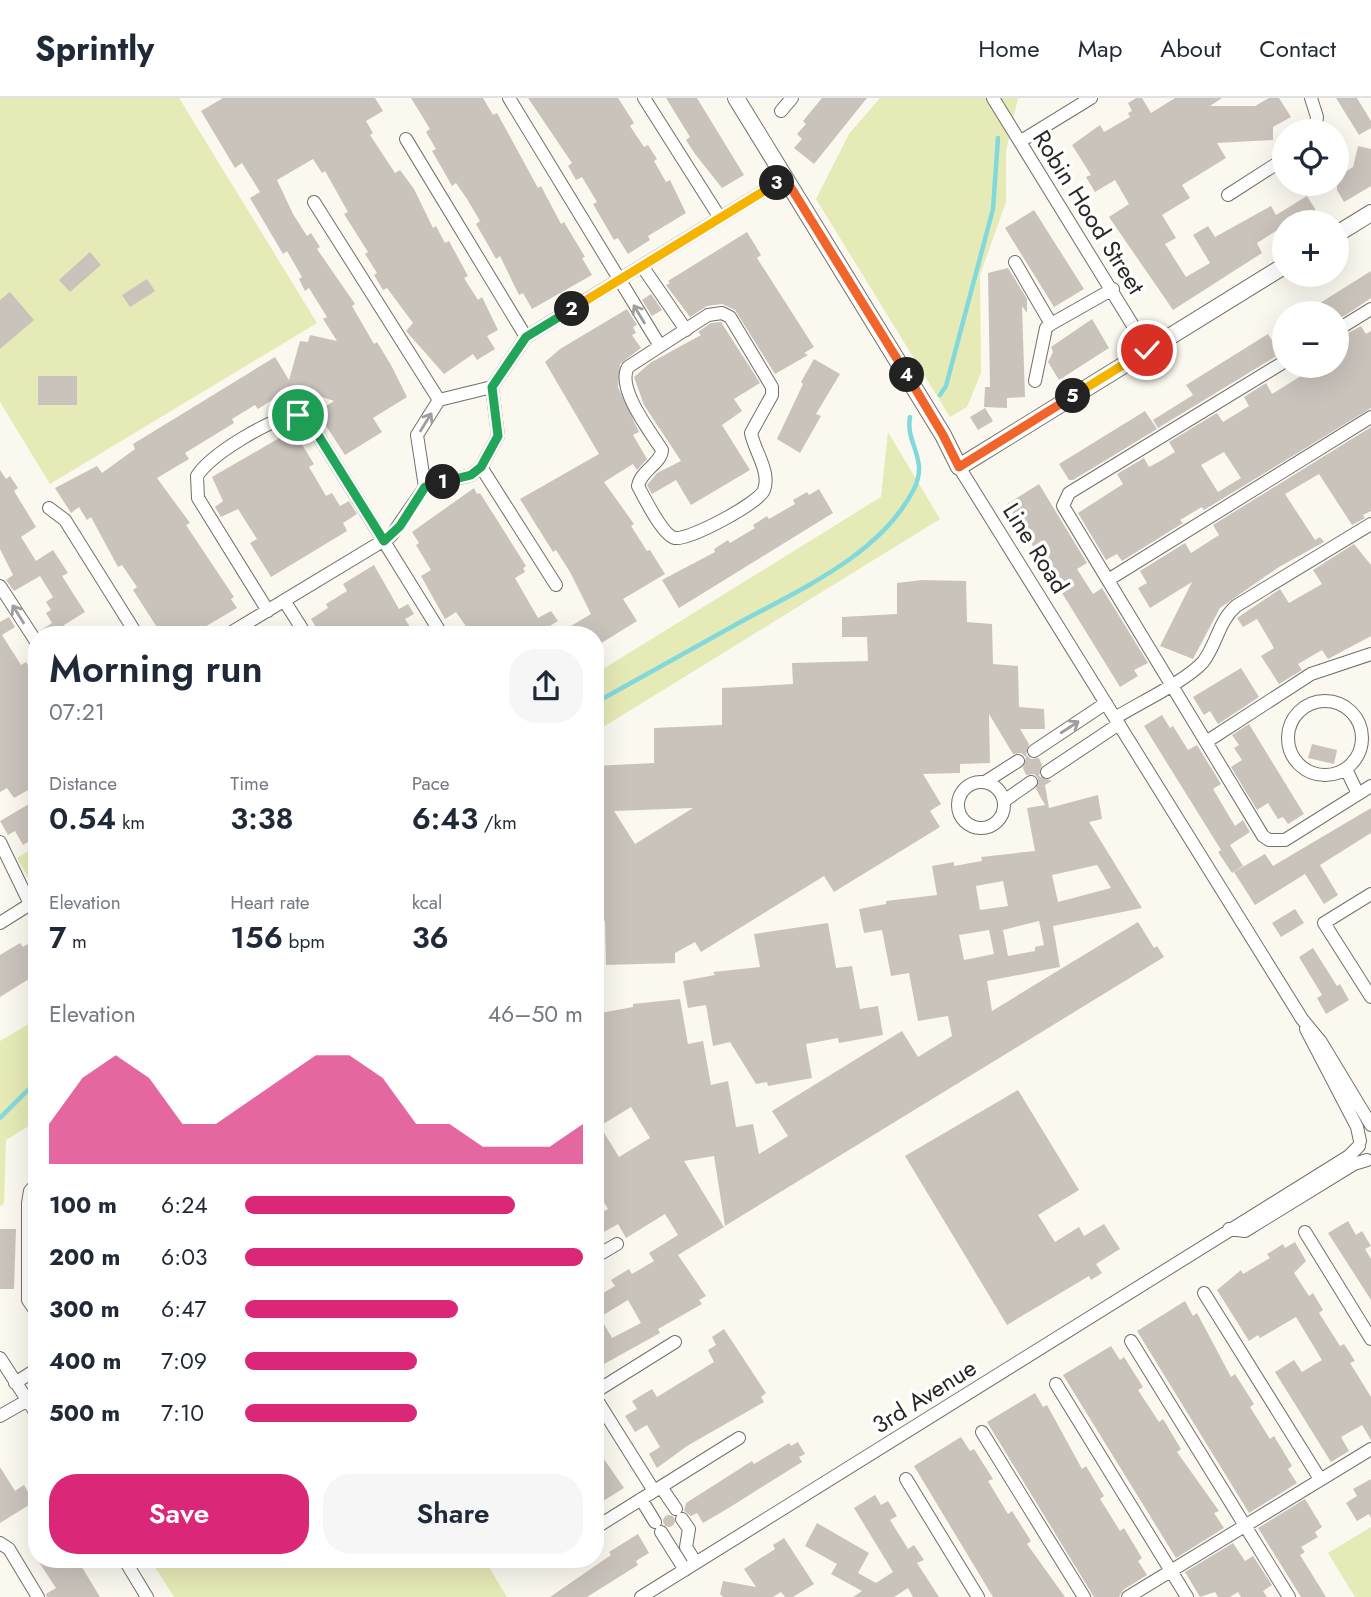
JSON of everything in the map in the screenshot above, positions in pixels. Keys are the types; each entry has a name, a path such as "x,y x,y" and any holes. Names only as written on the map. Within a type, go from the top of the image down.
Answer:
{"street":[{"path":"509,98 660,346"},
{"path":"645,98 720,218"},
{"name":"Line Road","path":"736,98 918,393 959,467 1302,1019 1357,1126 1366,1131"},
{"path":"781,111 792,98"},
{"name":"Robin Hood Street","path":"993,98 1113,289 1147,350"},
{"path":"1021,141 1091,98"},
{"path":"1311,98 1317,119"},
{"path":"406,139 526,337"},
{"path":"1228,195 1272,167"},
{"path":"425,487 471,475 481,467 498,436 492,387 526,337 785,178"},
{"path":"314,202 439,400"},
{"path":"1349,227 1371,213"},
{"path":"1015,262 1051,324"},
{"path":"642,266 685,330"},
{"path":"959,467 1272,273"},
{"path":"1035,381 1046,328 1113,289"},
{"path":"1349,323 1371,309"},
{"path":"715,313 730,317 772,387 772,396 751,433 765,474 765,488 757,501 691,535 675,538 667,534 638,486 640,476 659,459 662,450 623,381 628,368 685,330 715,313"},
{"path":"1272,369 1080,486 1064,499 1067,515 1255,826 1269,840 1285,840 1371,786"},
{"path":"242,626 384,541 400,526 425,487 417,435 439,400 492,387"},
{"path":"268,611 198,498 197,476 237,443 287,416 306,419 436,626"},
{"path":"1108,580 1371,417"},
{"path":"481,467 556,585"},
{"path":"49,508 65,520 131,626"},
{"path":"1047,772 1117,721 1188,675 1202,662 1226,615 1236,606 1371,524"},
{"path":"0,586 28,629"},
{"path":"285,602 300,626"},
{"path":"1206,742 1311,674 1371,654"},
{"path":"1289,688 1301,710"},
{"path":"1319,701 1331,701 1353,713 1362,736 1355,760 1346,769 1335,774 1311,773 1293,757 1287,734 1290,723 1301,710 1319,701"},
{"path":"1034,751 1107,703"},
{"path":"985,782 998,789 1004,801 1001,817 990,827 975,828 964,822 957,805 959,795 969,785 985,782 1018,761"},
{"path":"1346,769 1358,794"},
{"path":"1004,801 1031,782"},
{"path":"0,842 28,891"},
{"path":"1371,894 1324,923 1371,997"},
{"path":"0,923 28,906"},
{"name":"Line Road","path":"1302,1019 1321,1042 1366,1131 1359,1152 1369,1160"},
{"name":"3rd Avenue","path":"641,1597 1349,1156 1366,1131"},
{"name":"3rd Avenue","path":"1228,1229 1245,1231 1354,1164 1369,1160"},
{"path":"28,1203 28,1300"},
{"path":"1304,1232 1371,1339"},
{"path":"604,1252 617,1244"},
{"path":"1204,1293 1320,1479"},
{"path":"1131,1341 1289,1597"},
{"path":"604,1386 675,1342"},
{"path":"0,1358 28,1400 0,1416"},
{"path":"15,1383 28,1374"},
{"path":"1056,1384 1188,1597"},
{"path":"604,1411 658,1489 690,1529 686,1547 691,1567"},
{"path":"982,1432 1084,1597"},
{"path":"604,1522 739,1438"},
{"path":"1128,1597 1371,1449"},
{"path":"906,1479 978,1597"},
{"path":"641,1499 658,1527 691,1567"},
{"path":"0,1543 9,1549 38,1597"},
{"path":"129,1568 147,1597"}],"green space":[{"path":"0,98 179,98 317,323 50,484 0,402"},
{"path":"880,98 1018,98 1006,151 1006,202 980,275 981,373 967,407 950,417 816,199 849,134"},
{"path":"888,432 940,519 604,726 604,668 881,497"},
{"path":"28,851 28,877 17,858"},
{"path":"28,1024 28,1127 6,1140 4,1204 0,1206 0,1041"},
{"path":"1371,1527 1371,1597 1355,1597 1328,1553"},
{"path":"156,1568 489,1568 507,1597 174,1597"}],"building":[{"path":"223,98 375,98 383,111 366,121 373,133 370,135 395,173 400,170 414,189 433,228 436,226 445,243 449,241 468,276 464,278 478,300 482,297 498,330 487,336 495,349 477,360 473,354 444,374 406,331 413,323 387,288 383,290 374,275 377,273 365,254 368,252 344,214 348,212 325,171 322,173 313,159 277,180 293,214 307,236 311,233 320,247 317,249 355,304 352,306 374,344 377,342 391,365 407,397 373,418 382,432 345,455 317,412 334,401 292,387 258,409 255,405 232,419 234,423 185,453 189,459 157,478 190,523 186,525 234,597 231,599 237,608 206,626 156,626 133,590 137,587 122,565 118,567 91,517 87,520 79,507 71,513 55,488 97,466 102,473 135,449 133,444 275,357 289,380 300,341 308,342 310,335 337,341 323,319 327,317 309,288 305,291 299,279 302,277 287,251 283,254 250,198 260,192 242,163 235,168 201,111"},
{"path":"411,98 483,98 493,115 497,113 538,188 541,186 561,224 564,222 585,257 582,258 592,275 532,309 523,293 519,295 500,256 496,259 476,224 480,221 467,199 456,183 452,186 432,151 436,149 426,132 430,129"},
{"path":"528,98 618,98 634,123 630,126 644,147 648,145 657,159 654,161 666,182 670,180 686,213 648,236 650,240 628,254 618,238 614,240 593,204 597,202 582,177 576,180 568,166 572,163"},
{"path":"666,98 697,98 744,175 722,188 686,140 690,137"},
{"path":"822,98 867,98 814,164 794,148 802,139 797,134 806,124 803,121"},
{"path":"1142,98 1151,113 1175,98 1222,98 1210,106 1255,106 1269,98 1279,98 1291,117 1272,119 1272,140 1217,143 1226,158 1182,185 1190,198 1162,215 1176,238 1165,244 1186,277 1210,263 1193,235 1208,226 1215,237 1271,206 1273,210 1272,234 1257,243 1262,253 1173,310 1109,217 1129,204 1115,180 1095,192 1086,177 1091,175 1072,145 1100,125 1104,132 1130,117 1128,113 1132,111 1128,103"},
{"path":"1336,98 1357,98 1371,121 1371,128 1359,135"},
{"path":"1358,146 1371,149 1371,186 1344,202 1340,196 1349,196 1349,170 1353,167"},
{"path":"1307,196 1316,210 1284,210"},
{"path":"1034,210 1084,289 1054,307 1005,228"},
{"path":"747,232 761,255 757,258 814,347 804,353 808,355 775,374 735,310 722,304 707,306 690,317 666,285 670,283 668,281"},
{"path":"90,252 101,265 70,292 59,280"},
{"path":"1008,268 1027,299 1027,313 1022,306 1025,397 1007,398 1007,408 984,407 985,387 990,387 988,273"},
{"path":"1371,271 1371,298 1352,311 1349,313 1349,301 1323,301 1349,287"},
{"path":"147,279 155,291 130,307 122,295"},
{"path":"10,292 34,320 0,349 0,300"},
{"path":"651,294 662,310 652,316 642,300"},
{"path":"627,309 637,325 633,327 636,333 632,335 641,348 620,364 618,387 639,432 633,435 647,459 637,470 633,464 604,482 634,524 631,526 647,551 650,550 665,574 623,599 637,621 604,641 604,626 571,626 591,614 570,572 556,550 553,552 520,499 599,454 545,362 560,349"},
{"path":"1092,319 1109,348 1059,380 1048,362 1053,352 1051,347"},
{"path":"721,322 760,383 734,399 742,411 722,425 750,470 691,505 676,480 652,494 647,485 657,473 681,461 644,405 634,377 650,363 701,335 698,332 711,323"},
{"path":"1361,326 1366,334 1371,331 1371,408 1204,510 1202,507 1180,520 1183,523 1122,561 1117,554 1106,560 1078,513 1123,484 1117,474 1144,458 1149,467 1162,460 1175,452 1169,442 1217,413 1223,422 1249,406 1244,397 1266,383 1272,394 1298,378 1349,378 1349,333","holes":["1224,452 1241,478 1218,492 1201,465"]},
{"path":"1268,334 1272,341 1272,359 1158,428 1153,420 1193,395 1186,385"},
{"path":"814,359 840,374 816,414 821,416 800,453 777,439 803,384 801,382"},
{"path":"38,376 77,376 77,405 38,405"},
{"path":"985,408 993,421 978,430 970,417"},
{"path":"1145,411 1157,429 1069,480 1059,464"},
{"path":"1371,427 1371,511 1363,515 1365,518 1352,525 1319,474 1285,494 1315,540 1320,537 1324,542 1279,567 1220,608 1193,659 1160,646 1192,582 1150,608 1138,588 1147,583 1140,571 1185,543 1191,553 1219,535 1213,525"},
{"path":"293,430 314,464 309,467 326,496 332,493 340,506 349,501 357,514 343,523 347,531 271,577 250,543 257,539 238,509 221,517 215,507 223,501 212,477"},
{"path":"0,470 6,479 10,476 18,488 14,491 36,527 21,537 36,561 53,550 68,573 62,576 85,612 65,626 48,626 52,623 46,613 51,610 46,602 53,597 40,576 14,591 6,580 13,575 0,549"},
{"path":"1039,484 1087,563 1077,569 1093,594 1102,588 1148,663 1134,670 1138,676 1120,687 1007,504"},
{"path":"474,488 477,494 480,493 526,566 523,568 525,572 515,578 538,618 551,611 558,621 550,626 466,626 456,612 445,619 421,576 431,570 416,545 419,543 412,532"},
{"path":"819,489 833,513 679,608 662,580 715,552 714,549 728,540 730,543 755,528 753,525 767,516 769,519 795,504 793,500"},
{"path":"1354,544 1371,565 1371,636 1328,659 1322,650 1298,664 1302,670 1279,684 1261,656 1274,648 1257,619 1243,627 1237,618 1280,589 1289,603 1322,584 1313,570"},
{"path":"374,565 399,609 408,604 414,614 405,619 409,626 315,626 311,619 328,608 326,604 347,591 343,584"},
{"path":"922,580 966,581 967,622 992,624 993,664 1018,666 1019,707 1044,709 1045,729 1020,729 1029,744 1026,755 1031,759 1039,758 1042,765 1039,776 1052,781 1045,785 1049,808 1098,795 1102,819 1089,822 1142,908 1053,926 1060,967 987,981 992,1011 1138,922 1154,948 1157,946 1164,957 725,1226 714,1156 684,1161 724,1227 678,1255 706,1296 699,1300 702,1304 658,1329 660,1333 604,1364 604,1324 612,1338 641,1323 628,1300 604,1315 604,1293 615,1286 611,1280 629,1269 632,1274 654,1261 649,1253 678,1235 665,1214 626,1238 618,1224 604,1232 604,1211 608,1209 604,1202 604,1133 619,1157 650,1138 631,1107 604,1124 604,1012 633,1007 633,1004 680,999 688,1044 703,1041 711,1085 728,1081 736,1127 753,1124 759,1154 788,1136 772,1111 884,1042 902,1031 918,1057 952,1036 948,1016 918,1021 909,973 891,976 882,930 864,933 859,909 886,904 886,901 937,895 932,866 954,862 954,866 982,861 981,857 1035,851 1027,808 1045,805 1036,789 1038,778 1034,774 1026,775 1023,768 1026,757 1021,753 1013,754 989,714 990,763 960,764 960,773 923,774 941,804 930,811 940,827 834,892 824,876 701,952 695,942 675,953 675,963 606,965 604,766 654,763 654,728 722,725 722,688 793,684 792,663 868,661 867,637 842,637 842,617 897,614 897,583","holes":["693,808 635,844 614,811","1097,865 1111,888 1058,902 1052,875","1003,881 1008,906 980,910 976,886","1039,921 1044,945 1035,947 1035,951 1008,956 1003,930","989,930 994,954 964,960 959,935"]},
{"path":"9,617 15,627 2,635 21,665 26,662 28,665 28,790 14,798 7,788 0,792 0,622"},
{"path":"1241,668 1259,697 1218,724 1210,711 1204,715 1193,697"},
{"path":"1162,715 1170,728 1173,726 1188,750 1197,745 1221,784 1213,789 1235,826 1243,820 1250,832 1230,845 1243,866 1232,873 1218,852 1221,850 1144,726"},
{"path":"1249,724 1304,814 1288,824 1283,817 1278,819 1268,803 1257,810 1231,767 1242,760 1234,748 1239,745 1232,735"},
{"path":"1312,744 1337,750 1334,764 1308,758"},
{"path":"28,805 28,842 23,845 15,831 8,835 0,821"},
{"path":"1371,808 1371,833 1320,865 1338,895 1324,904 1305,874 1255,905 1234,872 1265,854 1273,866"},
{"path":"1295,909 1304,923 1281,937 1272,923"},
{"path":"828,923 836,968 852,966 860,1009 878,1006 883,1035 839,1043 838,1038 806,1044 812,1078 768,1086 767,1082 756,1084 730,1042 713,1046 706,1005 688,1008 683,981 715,975 713,972 760,967 754,934"},
{"path":"20,943 23,947 28,944 28,980 0,997 0,955"},
{"path":"1313,948 1349,1000 1326,1014 1317,998 1322,995 1299,957"},
{"path":"1018,1090 1079,1190 1038,1215 1055,1242 1079,1227 1084,1236 1104,1224 1120,1249 1096,1264 1102,1273 1091,1280 1089,1276 1007,1325 905,1156"},
{"path":"1348,1221 1356,1235 1362,1231 1371,1246 1365,1249 1371,1259 1371,1300 1328,1233"},
{"path":"0,1229 16,1229 14,1289 0,1289"},
{"path":"1295,1242 1306,1261 1294,1273 1309,1296 1313,1293 1323,1310 1319,1313 1340,1346 1344,1344 1355,1361 1350,1363 1371,1397 1371,1440 1362,1425 1341,1437 1349,1451 1331,1462 1275,1372 1294,1360 1302,1372 1322,1360 1296,1317 1260,1338 1258,1335 1249,1341 1217,1290 1241,1270 1243,1274 1270,1258 1267,1254 1283,1244 1285,1248"},
{"path":"1185,1301 1193,1316 1197,1313 1231,1377 1235,1374 1254,1404 1250,1407 1270,1439 1274,1436 1292,1466 1288,1469 1297,1483 1249,1513 1137,1331"},
{"path":"724,1329 766,1393 761,1397 764,1402 687,1446 657,1468 649,1454 660,1447 647,1425 635,1432 625,1416 637,1409 632,1401 652,1389 657,1397 714,1362 708,1350 716,1345 712,1337"},
{"path":"1111,1346 1120,1360 1124,1357 1143,1387 1138,1390 1159,1422 1163,1419 1181,1449 1177,1452 1219,1511 1214,1513 1224,1528 1176,1558 1063,1375"},
{"path":"1035,1393 1043,1407 1047,1405 1082,1469 1086,1466 1104,1496 1100,1499 1120,1531 1124,1528 1142,1558 1138,1561 1147,1575 1123,1590 1119,1597 1094,1597 987,1422"},
{"path":"961,1437 970,1451 974,1449 993,1479 988,1481 1008,1514 1012,1511 1031,1541 1027,1544 1065,1597 993,1597 914,1466"},
{"path":"798,1442 805,1454 799,1457 802,1462 727,1509 703,1523 697,1513 691,1516 684,1511 686,1503 752,1461 754,1464 789,1443 791,1446"},
{"path":"604,1459 624,1488 604,1500"},
{"path":"0,1467 15,1491 24,1485 28,1492 28,1506 0,1523"},
{"path":"1371,1479 1371,1518 1369,1514 1357,1521 1346,1503 1357,1496 1353,1489"},
{"path":"875,1495 881,1505 888,1501 897,1516 890,1520 908,1549 914,1545 924,1560 917,1563 939,1597 913,1597 908,1588 894,1597 853,1597 862,1591 831,1574 837,1564 805,1546 817,1523 869,1553 858,1573 876,1583 893,1572 854,1508"},
{"path":"1305,1499 1322,1527 1315,1532 1318,1537 1301,1547 1305,1552 1300,1555 1326,1597 1301,1597 1258,1528"},
{"path":"669,1515 675,1521 669,1527 663,1521"},
{"path":"638,1534 649,1553 636,1561 638,1565 587,1597 550,1597 592,1568 604,1568 604,1560 611,1555 609,1552"},
{"path":"784,1538 814,1584 793,1597 785,1597 781,1592 773,1597 723,1597 720,1594 723,1581 756,1587 744,1569 775,1549 773,1545"},
{"path":"1233,1543 1245,1561 1253,1556 1272,1585 1263,1591 1267,1597 1241,1597 1238,1592 1230,1597 1218,1597 1215,1592 1200,1597 1185,1572"},
{"path":"43,1568 82,1568 100,1597 47,1597 46,1594 56,1588"}],"waterway":[{"path":"940,395 946,386 993,209 998,138"},
{"path":"604,698 810,584 835,569 881,534 899,513 918,478 918,460 909,426 910,417"},
{"path":"0,1118 28,1090"}],"route":[{"path":"298,415 313,427 384,541 400,526 425,487 471,475 481,467 498,436 492,387 526,337 785,178 943,435 959,467 1147,350"}]}
